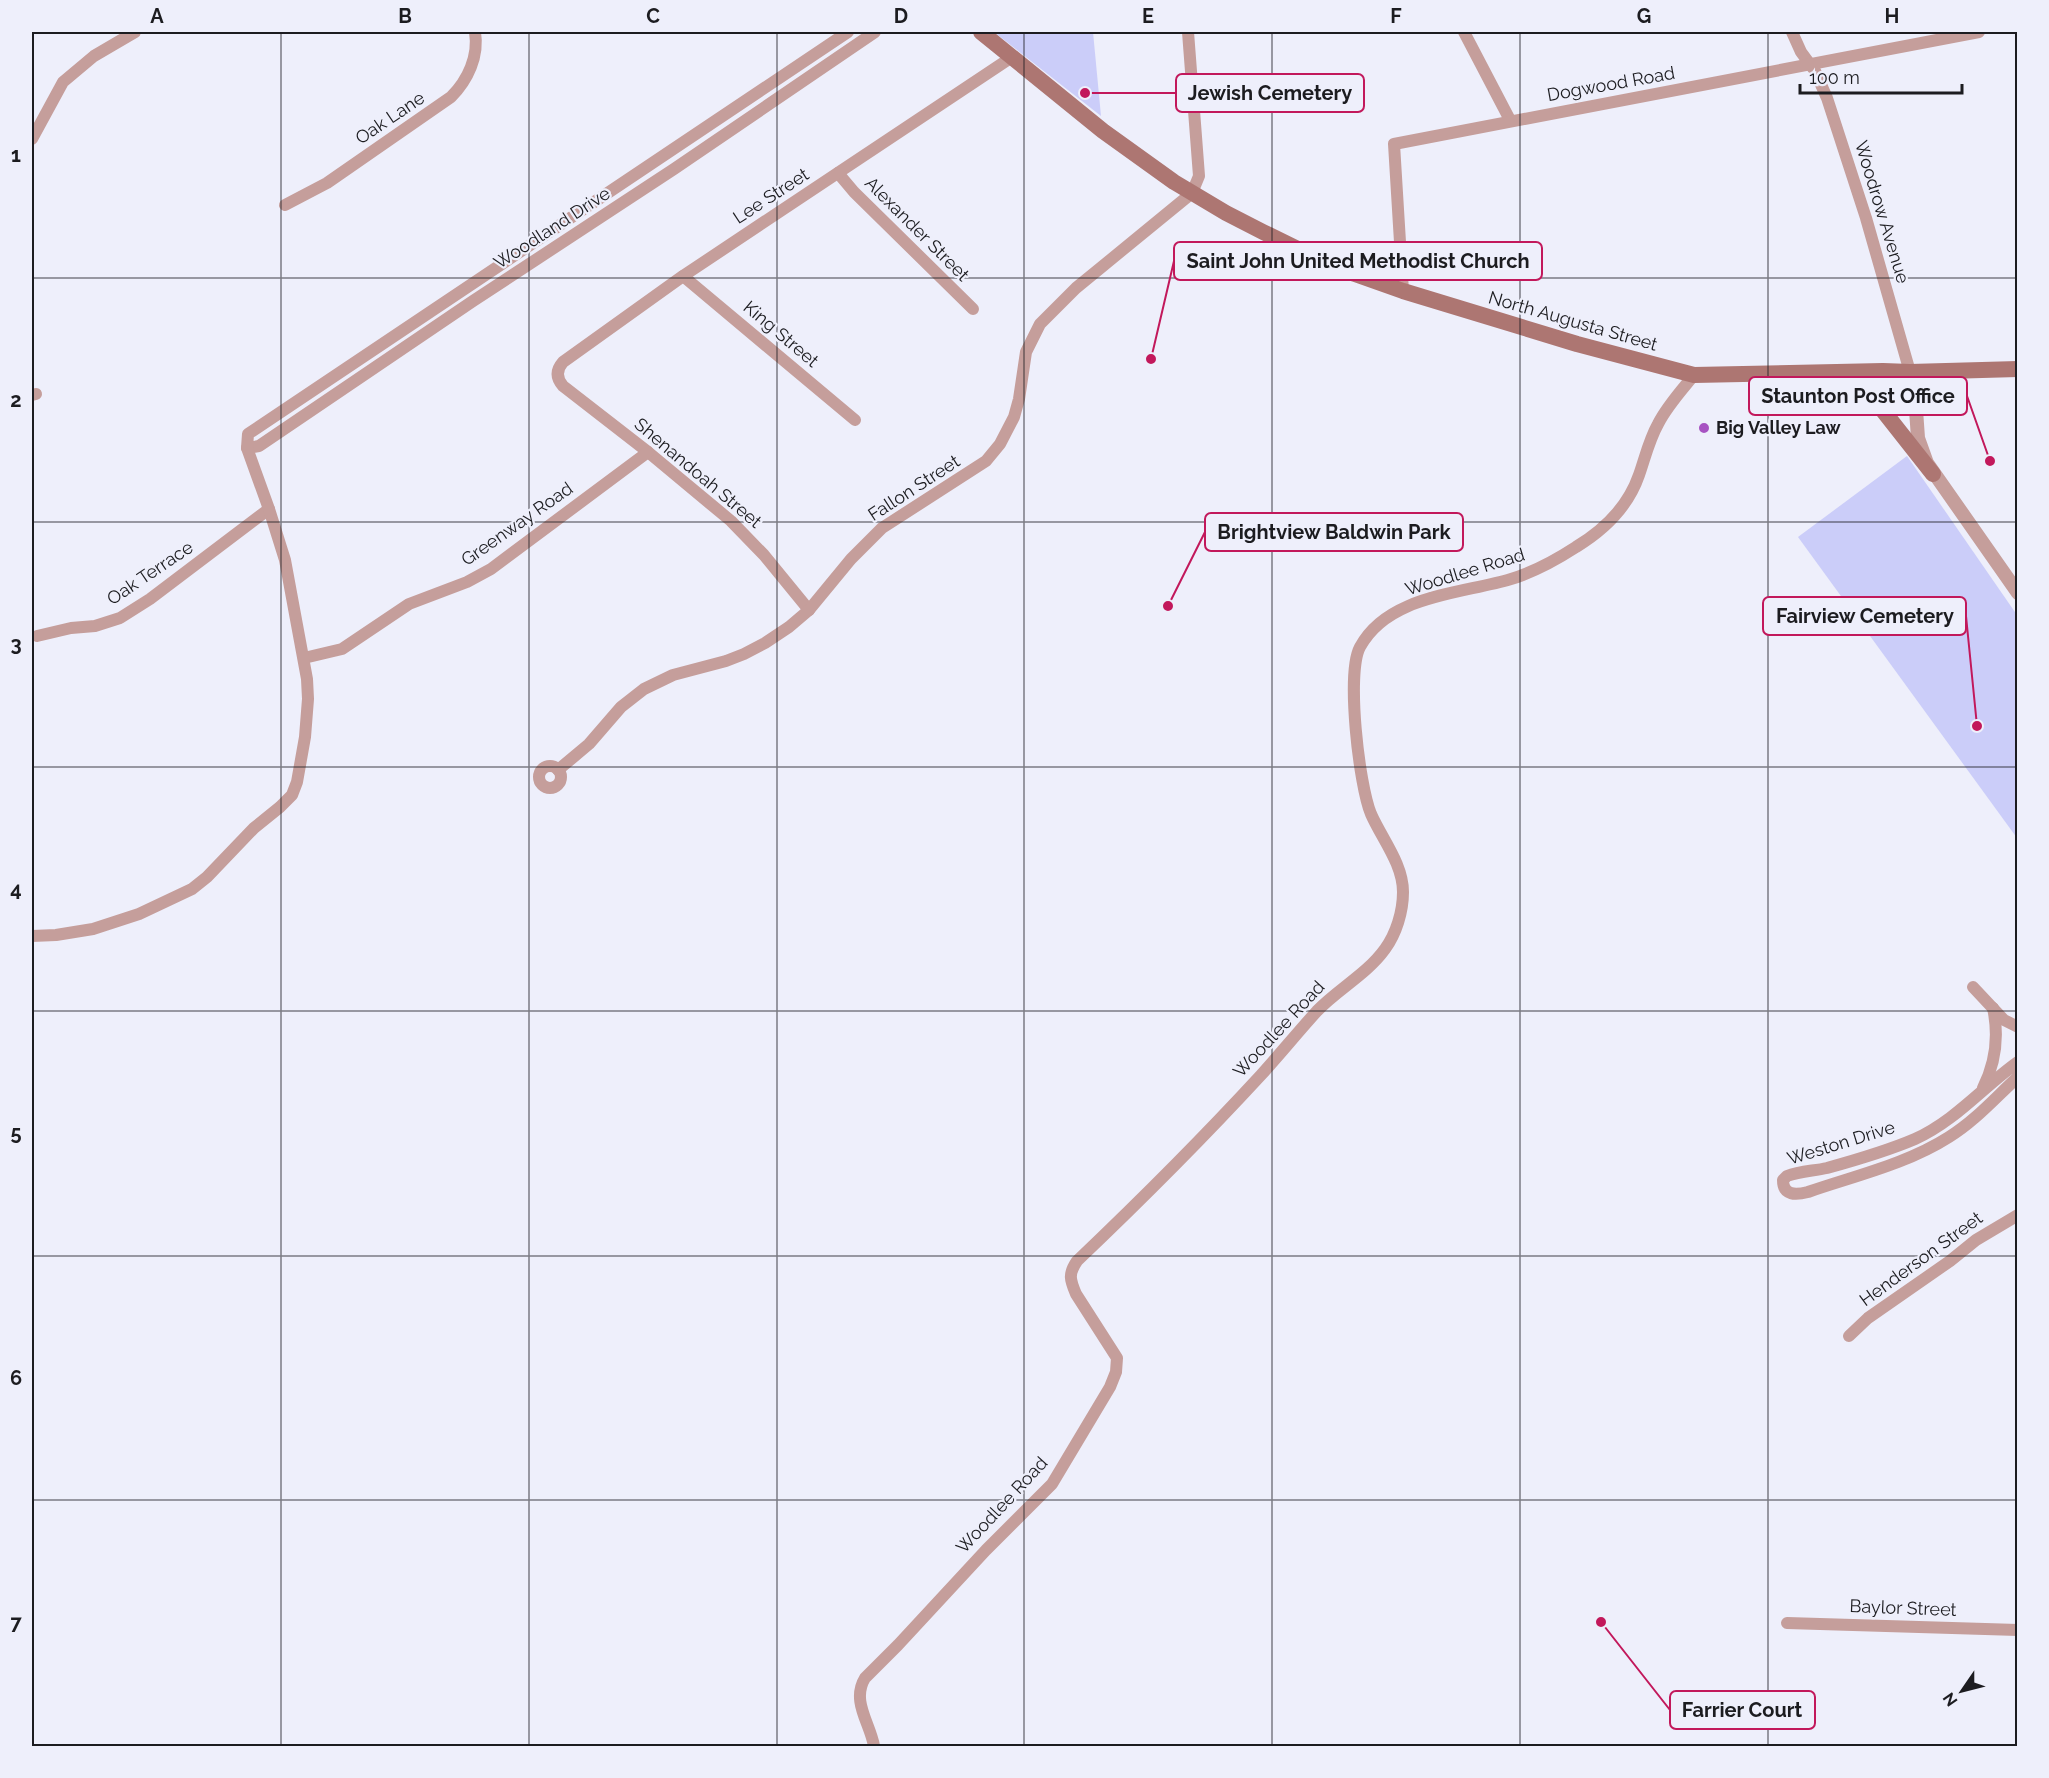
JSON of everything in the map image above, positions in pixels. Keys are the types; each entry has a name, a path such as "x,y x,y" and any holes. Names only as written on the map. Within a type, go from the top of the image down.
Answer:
{"main road":[{"name":"North Augusta Street","path":"981,32 1129,151 1192,193 1297,249 1345,270 1403,291 1600,350 1694,375 2018,369"},
{"path":"1762,374 1858,386 1866,389 1933,474"}],"street":[{"path":"32,139 63,82 94,56 135,32"},
{"name":"Oak Lane","path":"285,205 327,183 451,97 470,70 475,51 475,32"},
{"name":"Woodland Drive","path":"848,32 248,434 247,448 259,446 875,32"},
{"path":"1188,32 1199,176 1192,193"},
{"path":"1464,32 1510,120"},
{"name":"Woodrow Avenue","path":"1792,32 1826,94 1866,218 1910,372"},
{"name":"Dogwood Road","path":"1403,291 1394,144 1979,32"},
{"name":"Lee Street","path":"558,372 563,362 683,276 1012,57"},
{"name":"Alexander Street","path":"838,173 854,192 973,309"},
{"name":"Fallon Street","path":"558,770 589,744 621,707 644,689 673,675 726,661 752,650 777,635 809,610 851,558 882,528 979,467 991,457 1014,417 1026,352 1040,324 1076,288 1192,193"},
{"name":"King Street","path":"683,276 855,420"},
{"name":"Shenandoah Street","path":"558,372 558,379 563,386 648,452 740,529 809,610"},
{"path":"1910,372 1915,396 1918,438 1927,463 2018,593"},
{"name":"Woodlee Road","path":"874,1746 860,1704 862,1683 865,1678 1052,1484 1110,1387 1116,1372 1117,1358 1076,1294 1071,1269 1203,1137 1317,1011 1380,955 1393,936 1402,903 1402,881 1370,810 1360,772 1353,679 1355,658 1365,638 1378,623 1398,611 1418,603 1496,584 1532,572 1579,546 1600,531 1631,494 1656,426 1670,404 1694,375"},
{"path":"32,936 93,929 140,914 192,889 207,877 254,828 292,795 297,782 305,737 308,699 303,658 285,560 247,448"},
{"name":"Greenway Road","path":"303,658 342,649 409,604 467,582 491,569 648,452"},
{"name":"Oak Terrace","path":"36,636 71,628 95,626 120,618 150,599 269,509"},
{"path":"1973,987 2004,1020 2018,1027"},
{"path":"1980,1092 1988,1077 1996,1047 1997,1025 1993,1008"},
{"name":"Weston Drive","path":"2018,1062 1941,1125 1915,1138 1840,1164 1791,1175 1783,1180 1784,1188 1795,1195 1808,1192 1923,1151 1961,1128 2018,1077"},
{"name":"Henderson Street","path":"1849,1336 1868,1318 1950,1261 1976,1240 2018,1215"},
{"name":"Baylor Street","path":"1787,1623 2018,1630"}],"shaded area":[{"path":"994,32 1093,32 1101,116"},
{"path":"1907,456 2017,615 2017,838 1798,537"}],"place":[{"name":"Jewish Cemetery","path":"1085,93"},
{"name":"Saint John United Methodist Church","path":"1151,359"},
{"name":"Big Valley Law","path":"1704,428"},
{"name":"Staunton Post Office","path":"1990,461"},
{"name":"Brightview Baldwin Park","path":"1168,606"},
{"name":"Fairview Cemetery","path":"1977,726"},
{"name":"Farrier Court","path":"1601,1622"}]}
